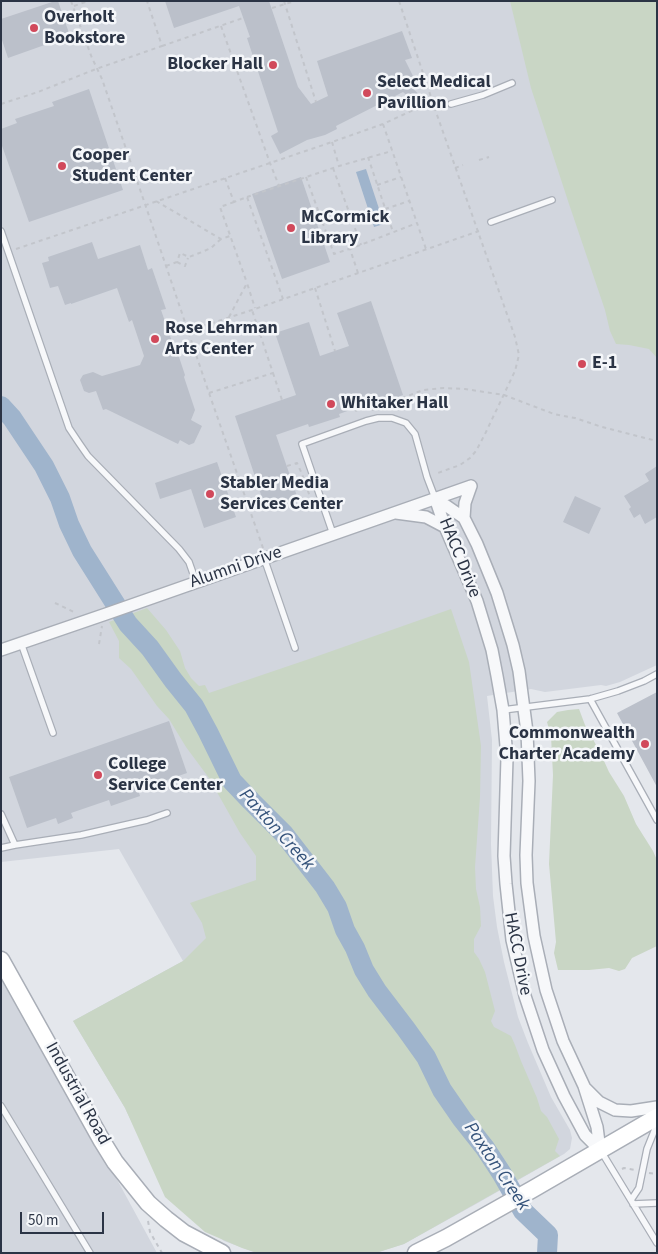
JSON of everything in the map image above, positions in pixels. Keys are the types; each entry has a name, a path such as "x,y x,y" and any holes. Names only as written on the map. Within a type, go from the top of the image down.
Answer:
{"street":[{"name":"Alumni Drive","path":"2,648 104,619 139,602 196,582 263,553 332,534 471,486 465,502 464,518"},
{"name":"HACC Drive","path":"435,498 464,518 487,568 506,619 519,672 527,732 526,856 534,936 554,1016 563,1041 584,1086 597,1127 600,1150"},
{"name":"HACC Drive","path":"435,498 485,625 496,667 503,710 507,766 504,856 508,914 525,996 564,1096 585,1135 600,1150"},
{"path":"392,513 426,516 445,527"},
{"name":"Industrial Road","path":"1,960 115,1162 143,1196 166,1219 184,1233 222,1253"},
{"name":"HACC Drive","path":"584,1086 599,1102 615,1110 631,1111 657,1107"},
{"path":"416,1253 582,1162 657,1117"}],"lane":[{"path":"451,104 483,95 512,83"},
{"path":"491,222 552,200"},
{"path":"1,231 70,428 78,444 179,549 190,562 196,582"},
{"path":"332,534 302,444 378,418 392,418 406,423 414,434 430,476 435,498"},
{"path":"263,553 296,648"},
{"path":"21,643 53,733"},
{"path":"503,710 590,699 618,691 657,674"},
{"path":"590,699 657,820"},
{"path":"1,848 89,834 147,820 167,813"},
{"path":"1,814 15,845"},
{"path":"1,1106 90,1253"},
{"path":"632,1202 639,1188 647,1149 657,1124"},
{"path":"600,1150 657,1243"},
{"path":"632,1202 657,1203"}],"path":[{"path":"71,1 96,69 102,79 263,553"},
{"path":"73,6 88,1"},
{"path":"147,1 162,46"},
{"path":"272,8 295,1"},
{"path":"399,1 518,346 519,355 516,371 486,434 470,458 460,465 430,476"},
{"path":"285,3 316,102"},
{"path":"1,104 243,18"},
{"path":"221,26 279,186"},
{"path":"8,252 383,124 433,102"},
{"path":"383,124 426,249"},
{"path":"332,142 339,166"},
{"path":"256,308 220,207 339,166 392,151"},
{"path":"368,157 393,232"},
{"path":"479,160 489,157"},
{"path":"456,168 462,165"},
{"path":"333,168 361,246"},
{"path":"377,185 401,176"},
{"path":"306,177 334,254 361,246 417,223"},
{"path":"225,178 234,202"},
{"path":"246,197 283,299"},
{"path":"156,201 221,239"},
{"path":"385,209 409,201"},
{"path":"188,331 479,231"},
{"path":"166,266 177,262 184,266 189,257 208,250 221,239 230,236"},
{"path":"350,249 358,273"},
{"path":"177,262 180,253 189,257"},
{"path":"229,317 247,283"},
{"path":"315,288 335,351"},
{"path":"252,310 282,400"},
{"path":"208,394 273,373"},
{"path":"365,412 423,390 465,389 504,395 545,411 657,441"},
{"path":"355,408 358,415"},
{"path":"287,466 297,463 310,498"},
{"path":"56,603 76,613"},
{"path":"99,644 104,619"},
{"path":"624,1168 636,1170"},
{"path":"652,1173 657,1174"},
{"path":"143,1196 150,1232 162,1253"}],"shaded area":[{"path":"1,1 657,1 657,665 620,682 606,686 545,692 531,689 487,696 492,740 491,844 493,896 497,927 518,1017 551,1097 570,1130 572,1138 570,1149 404,1244 376,1253 257,1253 224,1241 167,1196 125,1108 73,1021 183,961 119,849 1,862"},
{"path":"1,974 120,1185 157,1253 1,1253"}],"green space":[{"path":"510,1 657,1 657,358 649,349 616,344 610,331 605,310 531,88"},
{"path":"147,608 166,630 180,651 185,668 191,678 199,686 205,685 209,693 451,609 469,662 481,746 480,797 475,867 481,926 474,939 474,952 485,972 495,1011 491,1021 494,1027 511,1036 541,1111 547,1117 559,1139 555,1151 560,1156 404,1244 376,1253 257,1253 205,1232 165,1197 125,1108 73,1021 183,961 206,938 202,923 190,903 256,880 256,856 240,833 209,778 186,747 169,719 157,706 131,669 119,658 119,641 109,622"},
{"path":"579,709 609,772 624,796 636,824 657,860 657,946 632,958 625,969 619,971 609,968 558,970 554,953 556,942 549,864 553,775 551,736 547,722 557,712"}],"water":[{"path":"366,169 384,224 374,227 356,172"}],"building":[{"name":"Overholt Bookstore","path":"58,1 70,36 8,58 1,37 1,19"},
{"path":"165,1 269,1 298,87 311,104 328,96 317,61 402,31 412,58 405,60 417,84 411,87 423,98 418,105 403,92 336,126 337,129 325,135 307,140 280,154 271,136 278,132 247,38 250,37 239,6 174,28"},
{"name":"Cooper Student Center","path":"89,89 123,190 29,222 1,143 1,129 17,123 15,119 54,106 52,102"},
{"name":"McCormick Library","path":"301,177 330,262 282,279 252,194"},
{"name":"Rose Lehrman Arts Center","path":"92,242 98,259 140,245 148,270 152,268 166,309 161,310 176,353 178,354 195,410 191,420 202,426 194,443 189,445 180,440 178,444 106,409 103,410 96,391 89,393 84,391 80,380 83,375 93,372 102,376 140,365 144,356 132,320 129,322 117,288 65,305 58,286 50,288 42,263 49,261 48,257"},
{"name":"Whitaker Hall","path":"371,301 403,395 371,406 370,403 339,414 340,417 309,427 308,424 276,435 298,499 266,510 235,416 296,395 275,333 309,322 320,356 349,346 337,313"},
{"name":"Stabler Media Services Center","path":"217,462 236,517 204,528 191,489 160,499 155,483"},
{"path":"657,466 657,517 645,524 640,514 634,518 629,509 631,507 624,496 649,481 645,474"},
{"path":"575,496 601,508 589,534 563,522"},
{"name":"Commonwealth Charter Academy","path":"657,692 657,787 617,713"},
{"name":"College Service Center","path":"169,721 187,773 138,790 140,796 111,806 109,800 71,813 73,818 58,824 56,818 27,828 9,777"}],"waterway":[{"name":"Paxton Creek","path":"1,406 12,418 44,466 60,498 69,524 82,551 128,624 150,648 194,706 232,781 284,834 325,887 337,907 345,930 364,970 377,991 426,1057 442,1090 485,1148 523,1211 548,1235 547,1253"}],"place":[{"name":"Overholt Bookstore","path":"34,28"},
{"name":"Blocker Hall","path":"273,65"},
{"name":"Select Medical Pavillion","path":"367,93"},
{"name":"Cooper Student Center","path":"62,166"},
{"name":"McCormick Library","path":"291,228"},
{"name":"Rose Lehrman Arts Center","path":"155,339"},
{"name":"E-1","path":"582,364"},
{"name":"Whitaker Hall","path":"331,404"},
{"name":"Stabler Media Services Center","path":"210,494"},
{"name":"Commonwealth Charter Academy","path":"645,744"},
{"name":"College Service Center","path":"98,775"}]}
